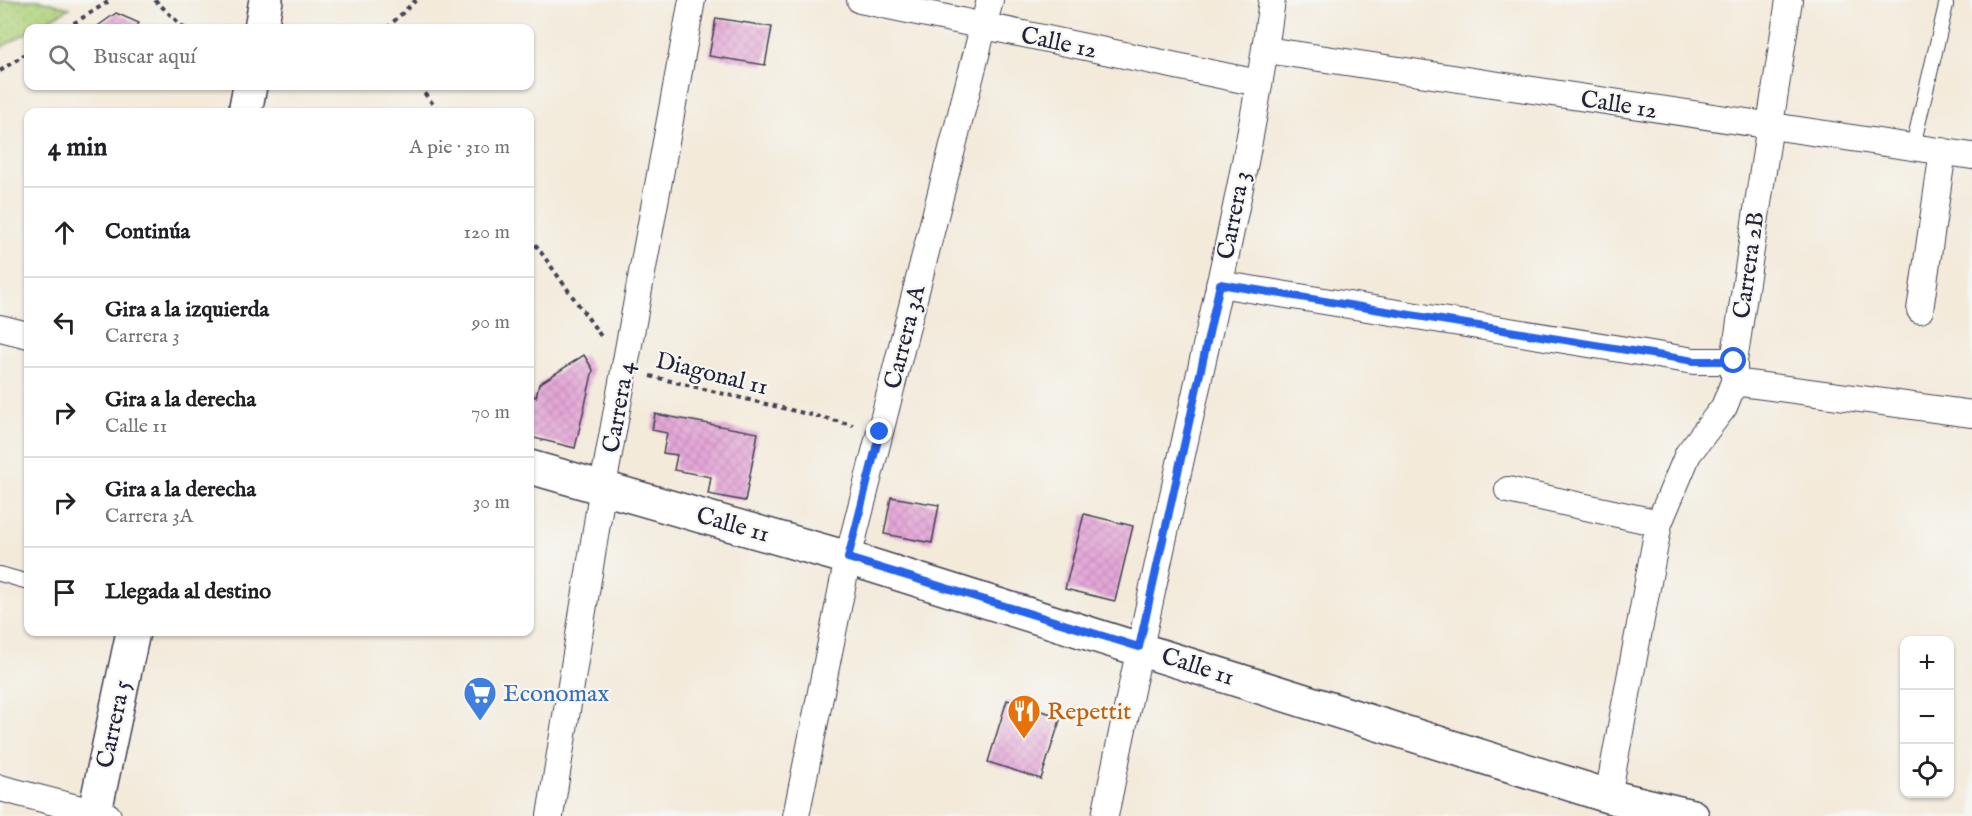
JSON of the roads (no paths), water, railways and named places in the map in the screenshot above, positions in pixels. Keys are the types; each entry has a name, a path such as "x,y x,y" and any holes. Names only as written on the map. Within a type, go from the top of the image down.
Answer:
{"main road":[{"path":"262,24 266,0"},
{"path":"246,108 249,90"},
{"name":"Calle 11","path":"534,468 848,558 1139,647 1608,796 1648,811 1692,816"},
{"name":"Carrera 5","path":"99,815 131,636"}],"street":[{"name":"Carrera 4","path":"550,816 603,486 692,0"},
{"name":"Calle 12","path":"860,0 1258,83"},
{"name":"Carrera 3A","path":"796,816 848,558 990,0"},
{"name":"Carrera 3","path":"1105,816 1139,647 1220,284 1266,50 1272,0"},
{"name":"Carrera 2B","path":"1608,796 1659,523 1688,454 1724,407 1734,372 1789,0"},
{"name":"Calle 12","path":"1266,50 1972,156"},
{"path":"1920,310 1943,151"},
{"path":"1220,284 1694,361 1734,372 1972,414"},
{"path":"0,328 24,334"},
{"path":"1508,490 1659,523"},
{"path":"0,788 99,815"}],"lane":[{"path":"1913,146 1946,5"},
{"path":"0,574 24,581"}],"place":[{"name":"Economax","path":"480,722"},
{"name":"Repettit","path":"1024,740"}]}
